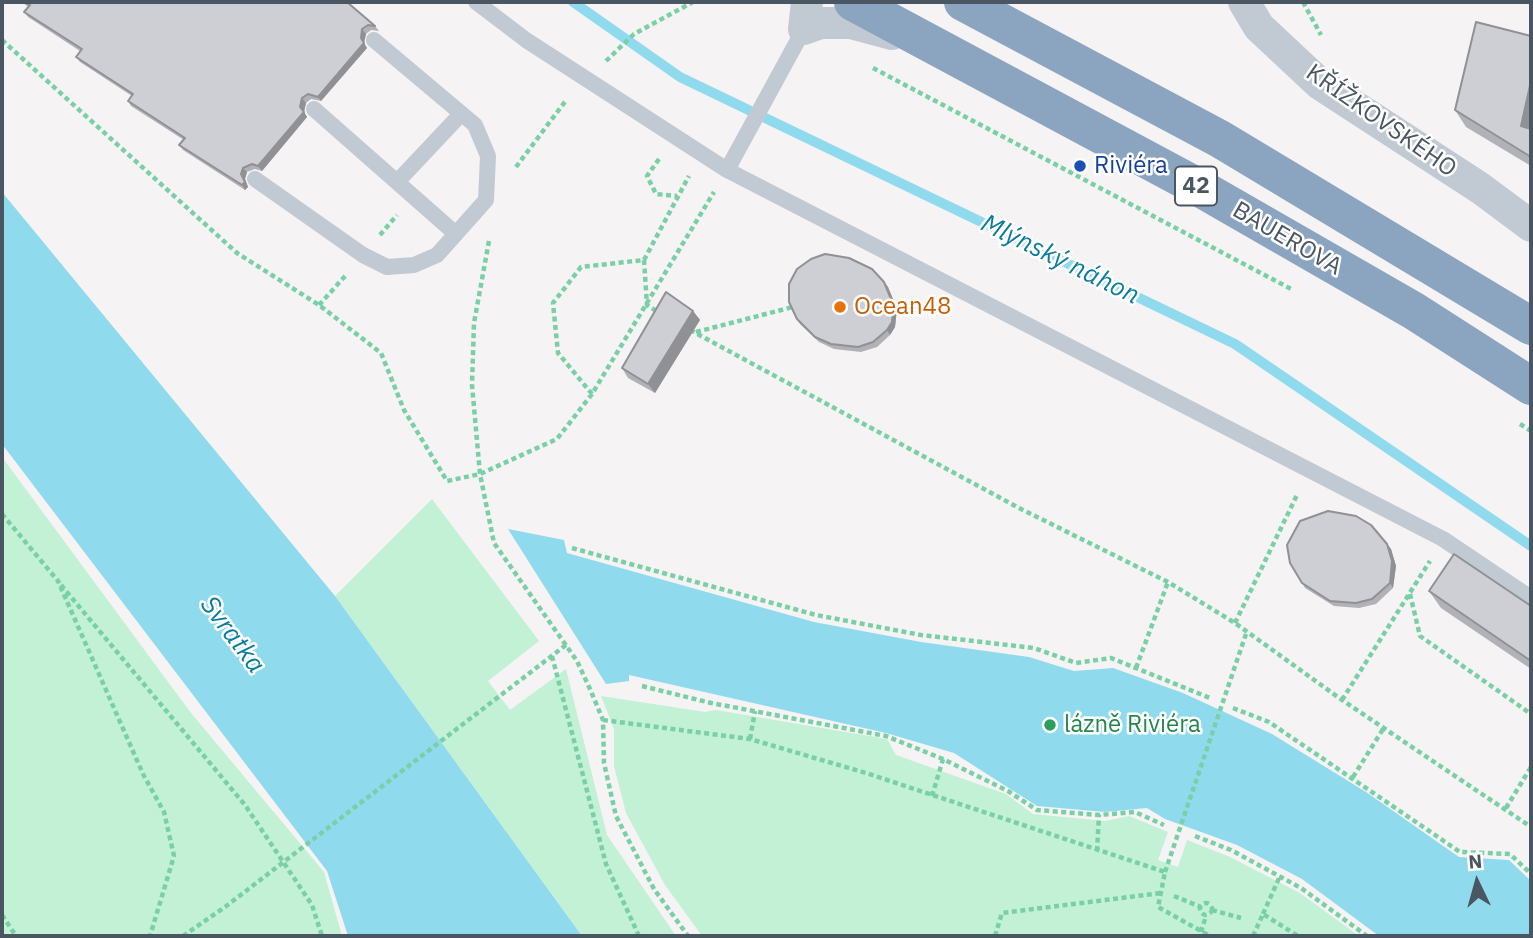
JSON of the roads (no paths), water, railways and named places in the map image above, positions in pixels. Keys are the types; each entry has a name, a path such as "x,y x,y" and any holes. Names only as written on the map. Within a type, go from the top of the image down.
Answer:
{"highway":[{"name":"BAUEROVA","path":"853,2 1200,188 1413,311 1531,386"},
{"name":"42","path":"963,2 1220,139 1531,326"}],"street":[{"name":"KŘÍŽKOVSKÉHO","path":"1244,2 1259,27 1320,83 1480,188 1531,226"},
{"path":"806,15 821,23 851,23 941,48"}],"lane":[{"path":"476,2 526,40 702,156 1443,539 1531,598"},
{"path":"727,170 806,15"},
{"path":"255,179 363,255 387,267 414,265 437,255 456,234 485,200 488,156 475,125 374,40"},
{"path":"314,109 456,234"},
{"path":"397,182 461,114"}],"water":[{"name":"Svratka","path":"2,192 335,596 582,936 348,936 327,871 2,444"},
{"name":"lázně Riviéra","path":"508,529 564,540 567,553 814,622 921,642 1029,657 1074,671 1113,668 1183,693 1272,734 1366,792 1459,857 1509,860 1531,881 1531,936 1379,936 1302,879 1237,845 1165,819 1147,808 1105,812 1037,806 954,753 886,733 629,675 629,681 606,684"}],"waterway":[{"name":"Mlýnský náhon","path":"573,2 680,77 1235,344 1531,546"}],"place":[{"name":"Riviéra","path":"1080,166"},
{"name":"Ocean48","path":"840,307"},
{"name":"lázně Riviéra","path":"1050,725"}]}
